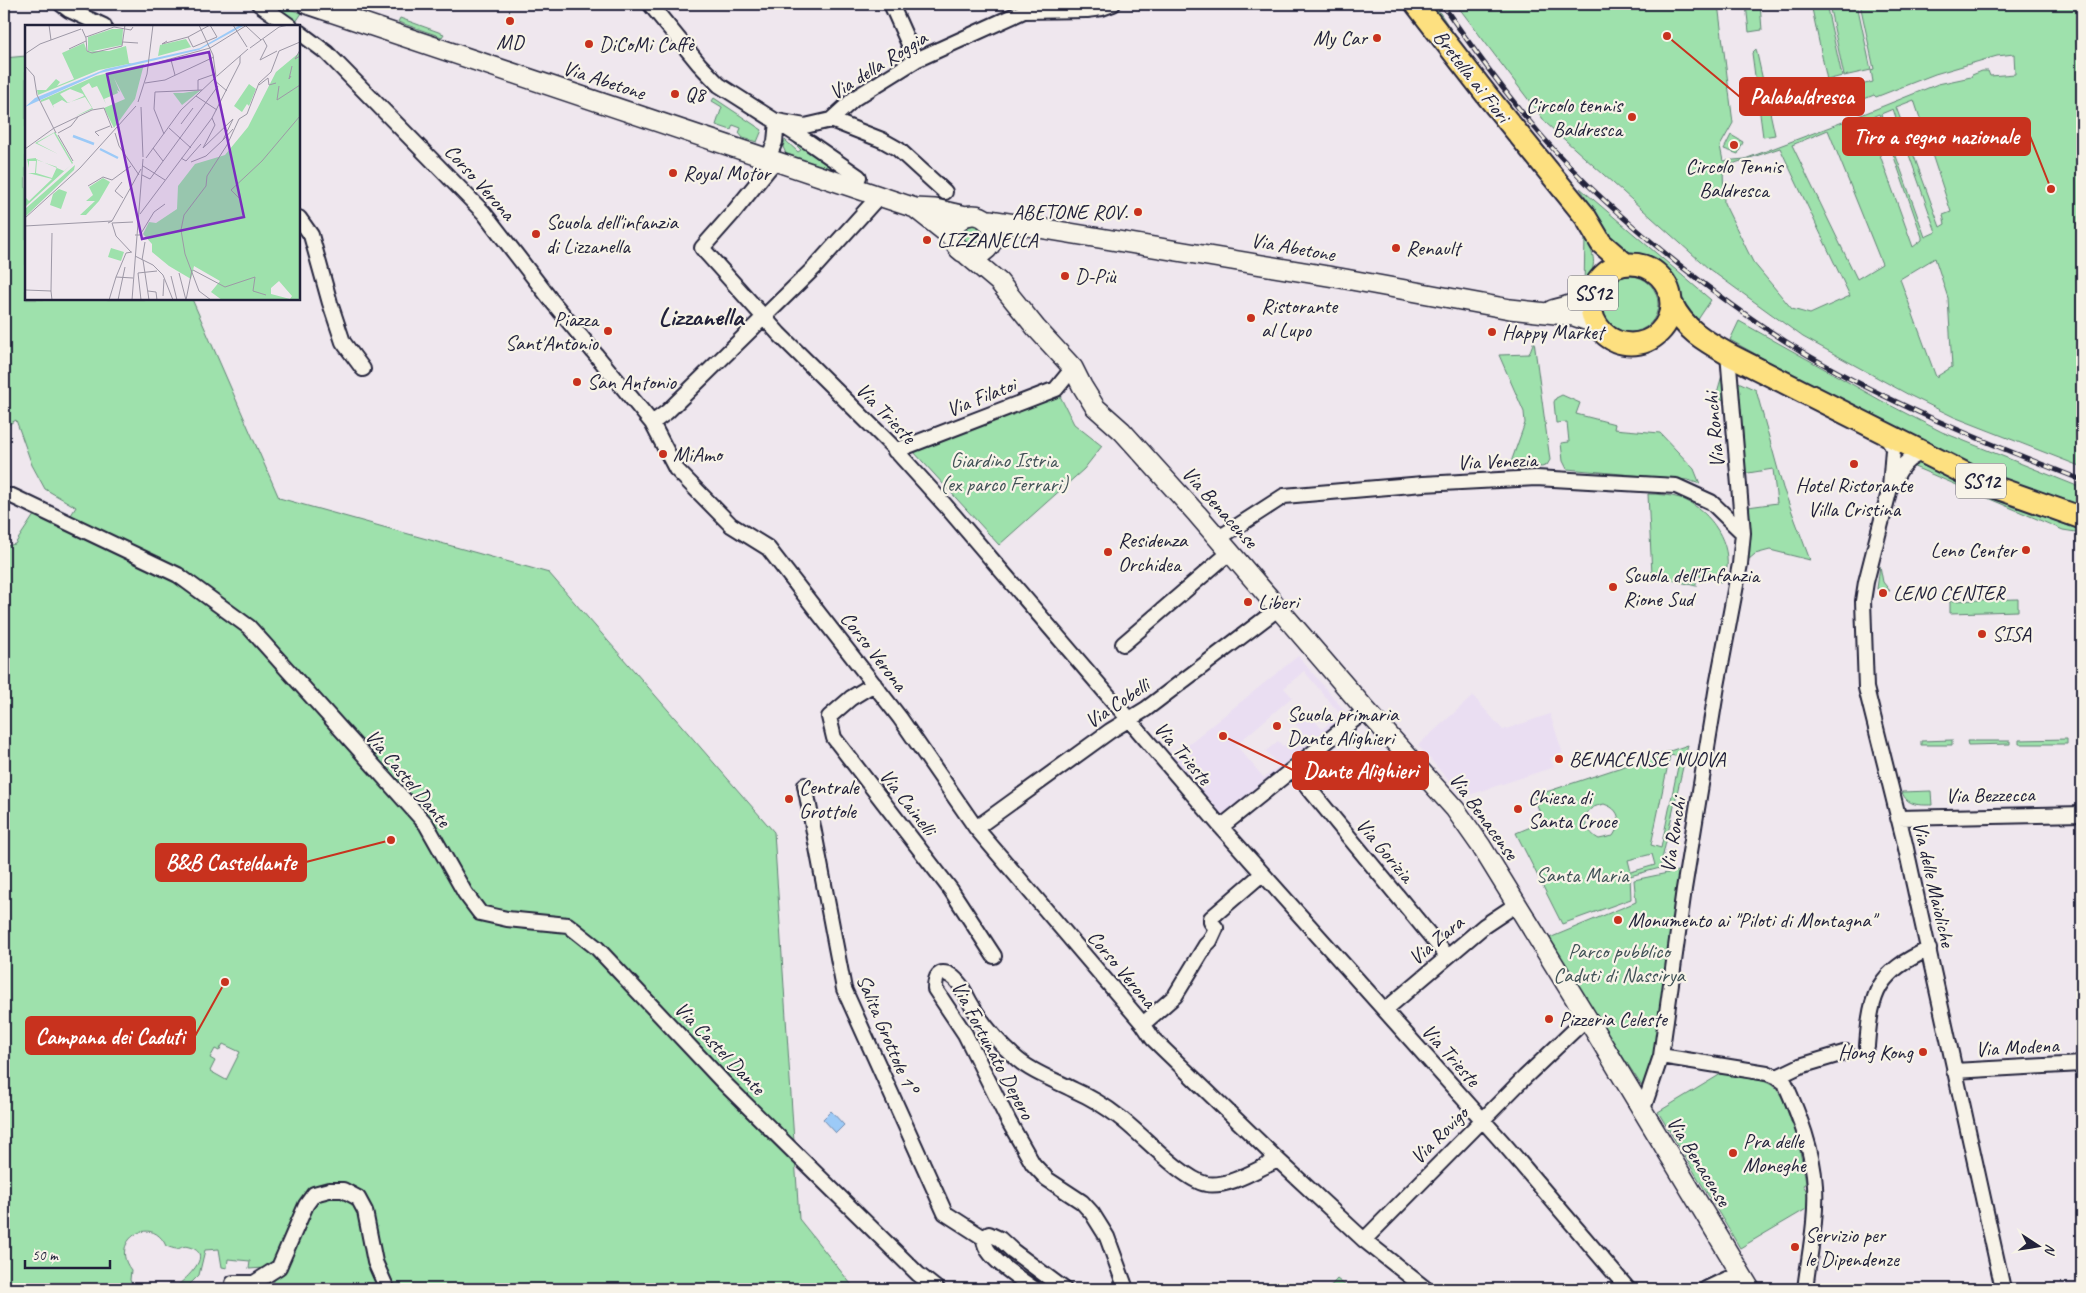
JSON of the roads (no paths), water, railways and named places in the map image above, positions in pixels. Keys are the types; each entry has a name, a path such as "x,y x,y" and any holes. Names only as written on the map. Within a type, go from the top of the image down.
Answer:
{"main road":[{"name":"Via Abetone","path":"307,4 915,208"},
{"name":"Bretella ai Fiori","path":"1416,4 1489,98 1586,216 1601,243 1609,274"},
{"name":"SS12","path":"915,208 935,209 966,216 977,215 987,221 991,220 1032,227"},
{"name":"SS12","path":"915,208 953,238 958,249 967,254 978,254 1010,234 1032,227"},
{"path":"953,238 954,227 961,218 966,216"},
{"path":"987,221 993,233 990,246"},
{"name":"Via Abetone","path":"1032,227 1175,249 1510,309 1546,311"},
{"name":"Via Benacense","path":"990,246 999,282"},
{"name":"Via Benacense","path":"967,254 999,282 1036,328 1073,368 1094,407 1122,431 1225,545 1366,710 1455,808 1517,904 1747,1283"},
{"name":"SS12","path":"1546,311 1586,298 1609,274 1639,264 1652,269 1663,278 1670,291 1672,304 1683,323 1703,340 1986,484 2082,518"},
{"name":"SS12","path":"1609,274 1592,296 1592,307 1597,324 1607,336 1617,342 1628,344 1640,344 1656,336 1673,334 1703,340"},
{"path":"1656,336 1666,325 1672,304"},
{"name":"SS12","path":"1546,311 1574,316 1597,324"}],"street":[{"path":"61,4 69,10 102,25"},
{"path":"259,4 289,25"},
{"path":"650,4 708,76 859,177"},
{"path":"891,4 916,60"},
{"name":"Via della Roggia","path":"777,122 805,126 831,120 855,98 916,60 1024,11 1087,10 1113,4"},
{"name":"Corso Verona","path":"300,33 328,53 484,212 551,300 599,353 652,423 676,469 731,526 768,548 900,718 976,828 1143,1024 1153,1039 1364,1240 1426,1289"},
{"path":"831,120 882,140 898,149 945,192"},
{"path":"772,160 777,122"},
{"name":"Via Trieste","path":"772,160 732,214 702,248 765,317 896,451 1013,583 1128,720 1262,874 1385,1010 1628,1289"},
{"path":"652,423 667,412 765,317 838,243 879,196"},
{"path":"300,219 311,235 343,342 363,369"},
{"name":"Via Ronchi","path":"1642,1112 1661,1056 1717,686 1740,564 1742,533 1728,354"},
{"name":"Via Filatoi","path":"896,451 1056,388 1073,368"},
{"name":"Via delle Maioliche","path":"1886,433 1893,450 1890,488 1863,601 1862,626 1866,688 1929,949 1954,1071 2003,1289"},
{"name":"Via delle Maioliche","path":"1890,488 1906,461 1914,455 1926,453"},
{"name":"Via Venezia","path":"1123,644 1225,545 1284,496 1423,484 1536,478 1676,486 1711,502 1742,533"},
{"name":"Via Castel Dante","path":"8,496 178,575 249,627 426,824 465,893 480,913 507,919 568,925 597,948 724,1083 918,1274 937,1289"},
{"name":"Via Cobelli","path":"976,828 1110,731 1146,709 1279,608"},
{"name":"Via Cainelli","path":"874,684 851,698 829,717 834,738 951,890 994,956"},
{"path":"1221,827 1366,710"},
{"name":"Via Gorizia","path":"1292,769 1447,956"},
{"name":"Salita Grottole 1°","path":"805,786 844,989 945,1213 984,1238"},
{"name":"Via Bezzecca","path":"1898,818 2082,814"},
{"path":"1143,1024 1175,996 1210,941 1216,928 1211,922 1211,918 1262,874"},
{"name":"Via Zara","path":"1385,1010 1484,926 1517,904"},
{"path":"1867,1046 1872,1013 1879,987 1896,966 1929,949"},
{"name":"Via Fortunato Depero","path":"1126,1289 1106,1236 1092,1213 1082,1202 1039,1172 1022,1148 964,1034 935,989 938,975 943,973 955,977 984,1025 1020,1062 1103,1106 1191,1177 1207,1184 1216,1184 1239,1177 1278,1160"},
{"name":"Via Rovigo","path":"1364,1240 1482,1120 1587,1018"},
{"path":"1777,1077 1800,1066 1847,1052"},
{"path":"1661,1056 1766,1073 1777,1077 1785,1083 1809,1149 1814,1175 1814,1218 1805,1289"},
{"name":"Via Modena","path":"1954,1071 2082,1064"},
{"path":"232,1283 254,1283 279,1267 306,1206 314,1194 329,1190 343,1190 358,1198 365,1211 375,1262 387,1289"},
{"path":"1034,1289 993,1258 986,1249 984,1238 989,1234 1000,1239 1013,1252 1064,1289"},
{"path":"1706,1289 1727,1279 1747,1283"}],"water":[{"path":"831,1111 844,1125 836,1133 823,1119"}],"railway":[{"path":"1442,4 1477,54 1527,118 1588,185 1677,263 1749,317 1825,365 1888,398 1952,427 2082,480"}],"place":[{"name":"MD","path":"510,21"},
{"name":"Palabaldresca","path":"1667,36"},
{"name":"My Car","path":"1377,38"},
{"name":"DiCoMi Caffè","path":"589,44"},
{"name":"Q8","path":"675,94"},
{"name":"Circolo tennis Baldresca","path":"1632,117"},
{"name":"Circolo Tennis Baldresca","path":"1734,145"},
{"name":"Royal Motor","path":"673,173"},
{"name":"Tiro a segno nazionale","path":"2051,189"},
{"name":"ABETONE ROV.","path":"1138,212"},
{"name":"Scuola dell'infanzia di Lizzanella","path":"536,234"},
{"name":"LIZZANELLA","path":"927,240"},
{"name":"Renault","path":"1396,248"},
{"name":"D-Più","path":"1065,276"},
{"name":"Ristorante al Lupo","path":"1251,318"},
{"name":"Piazza Sant'Antonio","path":"608,331"},
{"name":"Happy Market","path":"1492,332"},
{"name":"San Antonio","path":"577,382"},
{"name":"MiAmo","path":"663,454"},
{"name":"Hotel Ristorante Villa Cristina","path":"1854,464"},
{"name":"Leno Center","path":"2026,550"},
{"name":"Residenza Orchidea","path":"1108,552"},
{"name":"Scuola dell'Infanzia Rione Sud","path":"1613,587"},
{"name":"LENO CENTER","path":"1883,593"},
{"name":"Liberi","path":"1248,602"},
{"name":"SISA","path":"1982,634"},
{"name":"Scuola primaria Dante Alighieri","path":"1277,726"},
{"name":"Dante Alighieri","path":"1223,736"},
{"name":"BENACENSE NUOVA","path":"1559,759"},
{"name":"Centrale Grottole","path":"789,799"},
{"name":"Chiesa di Santa Croce","path":"1518,809"},
{"name":"B&B Casteldante","path":"391,840"},
{"name":"Monumento ai \"Piloti di Montagna\"","path":"1618,920"},
{"name":"Campana dei Caduti","path":"225,982"},
{"name":"Pizzeria Celeste","path":"1549,1019"},
{"name":"Hong Kong","path":"1923,1052"},
{"name":"Pra delle Moneghe","path":"1733,1153"},
{"name":"Servizio per le Dipendenze","path":"1795,1247"}],"district":[{"name":"Lizzanella","path":"701,316"}],"park label":[{"name":"Giardino Istria (ex parco Ferrari)","path":"1004,472"},
{"name":"Santa Maria","path":"1582,875"},
{"name":"Parco pubblico Caduti di Nassirya","path":"1619,963"}]}
